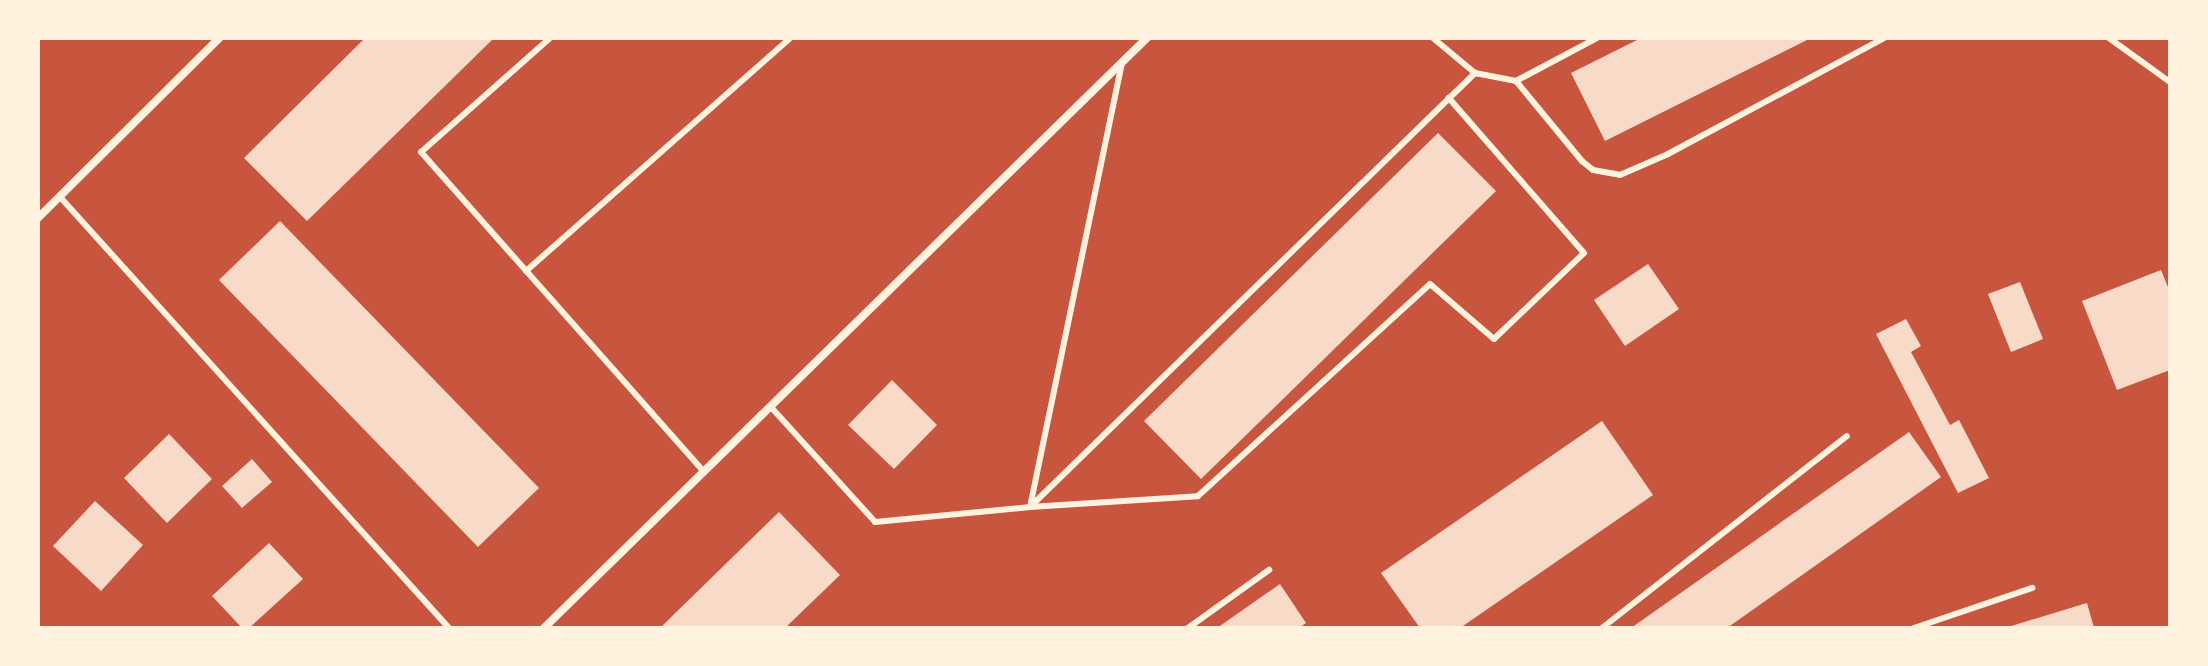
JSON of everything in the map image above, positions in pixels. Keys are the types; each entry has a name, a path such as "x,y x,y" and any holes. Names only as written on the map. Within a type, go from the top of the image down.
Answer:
{"street":[{"path":"38,218 219,38"},
{"path":"544,628 1147,38"}],"lane":[{"path":"550,38 421,152 704,472"},
{"path":"526,271 790,38"},
{"path":"1433,38 1475,73 1516,81 1597,38"},
{"path":"1516,81 1582,161 1593,170 1620,175 1668,154 1884,38"},
{"path":"2109,38 2170,82"},
{"path":"1030,507 1122,63"},
{"path":"1030,507 1475,73"},
{"path":"770,406 875,522 1030,507 1198,496 1430,284 1494,339 1584,253 1449,98"},
{"path":"61,198 449,628"},
{"path":"1602,628 1847,436"},
{"path":"1188,628 1269,570"},
{"path":"1914,628 2032,588"}],"building":[{"path":"365,38 494,38 307,221 244,158"},
{"path":"1641,38 1811,38 1605,141 1571,73"},
{"path":"1438,133 1496,191 1201,479 1144,421"},
{"path":"280,221 539,488 478,547 219,280"},
{"path":"1648,264 1679,309 1625,346 1594,300"},
{"path":"2161,270 2170,292 2170,370 2117,390 2082,301"},
{"path":"2020,282 2043,339 2011,352 1988,294"},
{"path":"1906,319 1921,346 1911,352 1950,425 1959,420 1989,478 1958,493 1876,334"},
{"path":"892,380 937,425 894,469 848,425"},
{"path":"1602,421 1653,495 1460,628 1420,628 1381,573"},
{"path":"1909,432 1941,477 1727,628 1631,628"},
{"path":"169,434 212,479 167,523 124,478"},
{"path":"252,459 272,482 242,508 222,486"},
{"path":"95,501 143,545 101,591 53,546"},
{"path":"779,512 840,575 785,628 660,628"},
{"path":"269,543 303,579 249,628 242,628 212,596"},
{"path":"1280,584 1306,623 1299,628 1217,628"},
{"path":"2087,603 2094,628 2008,628 2008,627"}]}
